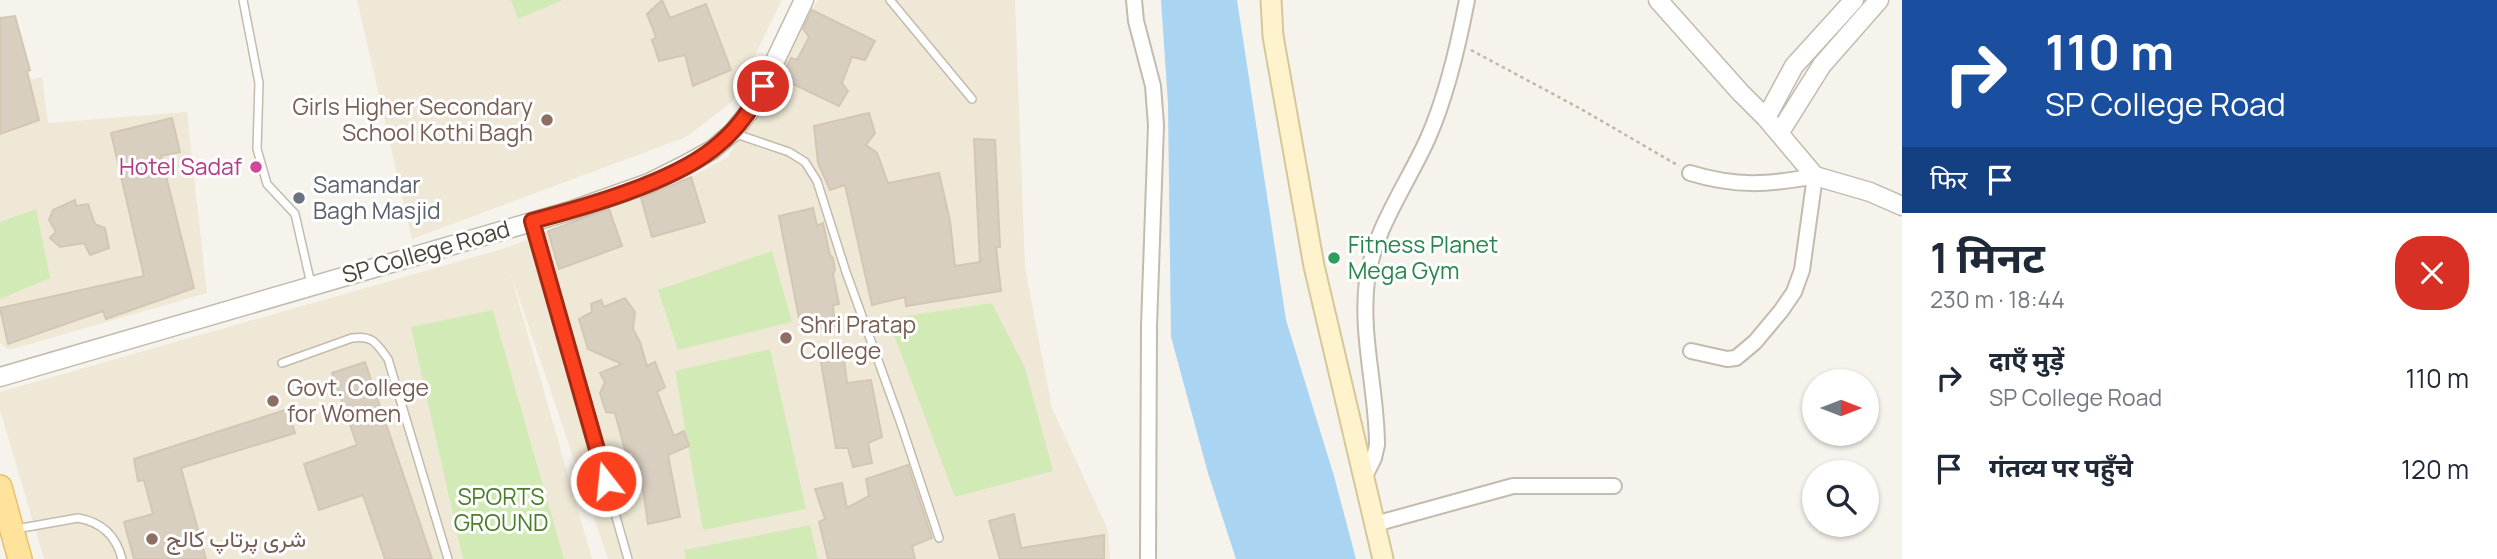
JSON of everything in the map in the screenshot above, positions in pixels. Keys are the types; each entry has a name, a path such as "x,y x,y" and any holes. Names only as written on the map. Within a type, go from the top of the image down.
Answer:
{"main road":[{"path":"1271,0 1273,36 1314,266 1383,559"},
{"path":"0,487 20,559"}],"street":[{"name":"SP College Road","path":"1,377 573,210 649,183 712,150 732,132 753,107 804,0"},
{"path":"1134,0 1136,21 1153,86 1156,115 1149,326 1148,559"},
{"path":"1363,480 1377,445 1366,307 1371,260 1382,230 1427,139 1458,44 1467,0"},
{"path":"1658,0 1740,93 1780,132 1815,176 1802,270 1794,292 1781,311 1755,342 1736,358 1727,359 1691,351"},
{"path":"1766,118 1784,83 1806,51 1854,0"},
{"path":"1780,132 1822,65 1879,0"},
{"path":"1690,173 1719,182 1743,184 1815,176 1870,192 1902,206"},
{"path":"1375,524 1513,486 1614,486"}],"lane":[{"path":"243,0 259,83 257,149 267,184 295,214 312,285"},
{"path":"890,0 972,99"},
{"path":"732,132 789,152 805,162 817,181 939,538"},
{"path":"532,221 628,559"},
{"path":"282,363 352,338 374,340 388,359 448,559"},
{"path":"12,530 78,518 87,519 112,535 122,559"}],"path":[{"path":"1458,44 1581,109 1690,173"}],"shaded area":[{"name":"Girls Higher Secondary School Kothi Bagh","path":"357,0 782,0 732,102 686,137 412,239"},
{"name":"Shri Pratap College","path":"818,0 1015,0 1025,268 1052,408 1108,530 1110,559 608,559 509,269 592,559 44,559 0,410 0,392 502,249 691,177 728,157"},
{"path":"42,77 48,123 187,112 207,293 9,350 0,343 0,87"}],"green space":[{"path":"511,0 563,0 518,19"},
{"path":"36,209 50,278 0,299 0,222"},
{"path":"772,251 792,322 678,350 658,290"},
{"path":"992,303 1025,368 1053,471 955,497 888,319"},
{"name":"SPORTS GROUND","path":"493,310 564,559 463,559 411,327"},
{"path":"770,349 806,509 703,530 675,371"},
{"path":"810,525 818,559 686,559 684,550"}],"water":[{"path":"1161,0 1237,0 1286,320 1334,476 1356,559 1236,559 1208,473 1171,337 1168,104"}],"building":[{"path":"662,0 670,18 706,4 731,70 693,86 685,55 659,61 652,40 656,37 647,14"},
{"path":"812,10 875,41 865,60 852,57 842,83 848,91 839,106 780,78 791,58 797,60 809,37 803,29"},
{"path":"15,16 30,70 27,71 39,120 0,134 0,18"},
{"path":"869,113 875,133 866,145 877,153 888,183 939,173 950,221 955,266 980,262 974,139 995,140 1000,247 996,247 1001,291 906,306 905,297 872,305 845,185 830,190 818,163 814,126"},
{"path":"172,118 180,152 161,156 194,288 106,319 103,311 8,344 0,308 144,276 111,133"},
{"path":"691,177 705,222 652,237 641,198"},
{"path":"75,200 76,206 88,204 95,224 105,228 109,248 90,255 84,243 60,247 50,238 56,232 49,220 53,210"},
{"path":"813,208 817,226 823,223 833,258 839,304 833,305 835,326 802,333 779,216"},
{"path":"609,209 622,246 559,269 548,231"},
{"path":"625,298 635,312 633,329 647,366 655,362 665,387 657,392 674,436 684,431 689,446 668,455 680,517 648,524 640,467 637,469 633,453 625,450 615,413 606,412 600,393 605,382 600,373 622,364 588,349 579,319 592,312 591,304 601,300 604,307"},
{"path":"843,351 847,383 871,380 882,437 868,443 872,463 853,467 848,448 836,448 820,357"},
{"path":"365,362 432,559 385,559 363,495 319,510 304,464 357,445 332,373"},
{"path":"288,409 295,433 181,468 206,559 134,559 124,522 153,514 144,480 138,481 134,459"},
{"path":"908,465 932,538 912,546 915,559 828,559 819,522 825,519 815,489 842,483 847,508 869,496 866,479"},
{"path":"1014,514 1021,548 1104,535 1104,559 1000,559 989,521"}],"place":[{"name":"Girls Higher Secondary School Kothi Bagh","path":"547,120"},
{"name":"Hotel Sadaf","path":"256,167"},
{"name":"Samandar Bagh Masjid","path":"299,198"},
{"name":"Fitness Planet Mega Gym","path":"1334,258"},
{"name":"Shri Pratap College","path":"786,338"},
{"name":"Govt. College for Women","path":"273,401"},
{"name":"شری پرتاپ کالج","path":"152,539"}],"route":[{"path":"606,481 532,221 573,210 649,183 712,150 753,107 763,86"}]}
